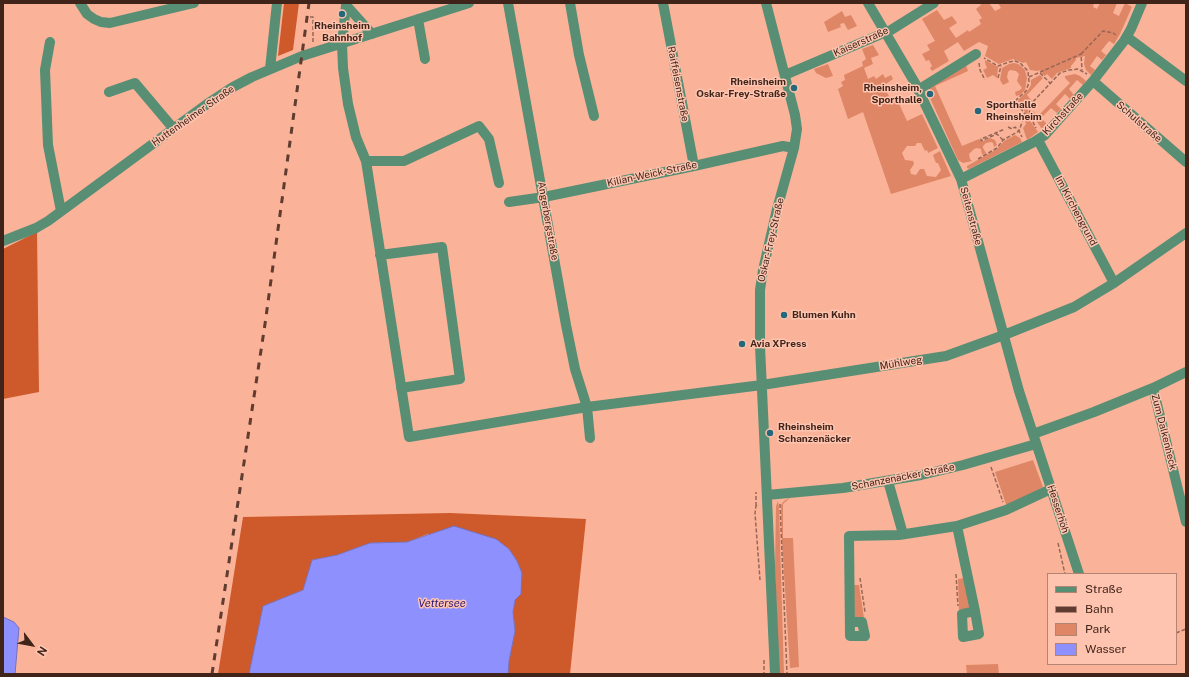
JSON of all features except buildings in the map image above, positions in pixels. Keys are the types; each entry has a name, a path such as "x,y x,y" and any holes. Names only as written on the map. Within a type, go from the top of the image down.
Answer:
{"street":[{"path":"80,3 82,8 90,17 106,23 194,3"},
{"path":"270,69 277,3"},
{"name":"Huttenheimer Straße","path":"3,241 36,228 173,128 233,87 270,69 302,56 469,3"},
{"name":"Angerbergstraße","path":"508,3 575,369 587,408 590,438"},
{"path":"570,3 579,55 594,116"},
{"name":"Raiffeisenstraße","path":"663,3 694,166"},
{"name":"Oskar-Frey-Straße","path":"766,3 786,75 797,129 794,148 777,209 760,290 762,385 775,674"},
{"name":"Seitenstraße","path":"868,3 918,90 919,103 961,179 1019,391 1035,439"},
{"name":"Kaiserstraße","path":"786,75 886,32 934,3"},
{"name":"Kirchstraße","path":"961,179 1045,135 1126,37 1142,3"},
{"path":"347,4 372,34"},
{"path":"347,4 342,44 348,104 356,137 366,162 380,255 401,388 460,379 442,247 380,255"},
{"path":"418,19 425,59"},
{"path":"1126,37 1186,81"},
{"path":"50,42 46,70 48,145 61,211"},
{"path":"918,90 978,56"},
{"name":"Schulstraße","path":"1092,79 1186,162"},
{"path":"109,92 135,83 173,128"},
{"path":"366,162 404,161 479,126 489,139 499,184"},
{"name":"Im Kirchengrund","path":"1038,140 1114,283"},
{"name":"Kilian-Weick-Straße","path":"509,202 544,197 783,146 794,148"},
{"name":"Mühlweg","path":"401,388 408,437 587,408 762,385 946,356 1074,307 1114,283 1186,233"},
{"name":"Schanzenäcker Straße","path":"767,495 843,488 888,481 928,474 988,458 1153,388 1186,372"},
{"name":"Zum Dalkenheck","path":"1153,388 1186,522"},
{"name":"Hesserhöh","path":"1035,439 1079,573"},
{"path":"888,481 903,534"},
{"path":"850,622 849,536 903,534 957,526 1006,510 1051,489"},
{"path":"957,526 979,634 963,637 962,614 974,611"}],"path":[{"path":"310,17 313,17 313,44"},
{"path":"1029,77 1081,54 1103,31 1113,33"},
{"path":"1081,54 1082,70"},
{"path":"972,162 997,148 1003,140 1019,131 1025,114 1016,100 1026,91 1029,77 1024,66 1020,63 1015,61 998,66 978,56"},
{"path":"978,56 985,80"},
{"path":"998,78 1001,66"},
{"path":"1022,109 1029,106 1060,73 1078,69 1082,70 1092,79"},
{"path":"1040,72 1050,83"},
{"path":"1029,106 1030,116 1037,129"},
{"path":"1008,127 1012,129 1015,127 1019,131"},
{"path":"1003,140 997,134 981,141 981,139 1004,129"},
{"path":"988,458 1006,510"},
{"path":"780,493 787,674"},
{"path":"859,573 866,618"},
{"path":"956,574 958,611 959,614 962,614"}],"green space":[{"path":"980,3 989,3 995,11 1001,8 998,3 1094,3 1093,7 1097,9 1100,3 1117,3 1113,13 1119,16 1125,3 1132,7 1114,44 1109,41 1101,51 1106,55 1102,60 1097,56 1090,66 1095,70 1091,75 1086,70 1084,64 1085,56 1076,58 1071,68 1057,73 1052,79 1047,74 1045,76 1043,75 1040,70 1030,70 1026,62 1023,63 1013,59 999,64 985,56 988,46 979,42 964,51 958,42 944,51 949,61 932,71 930,68 932,66 929,60 926,61 922,54 930,50 927,45 935,41 922,19 937,10 944,20 952,16 957,23 949,28 956,38 981,24 979,20 982,18 976,9 981,5"},
{"path":"842,11 845,17 851,15 857,26 848,30 844,23 840,24 841,27 828,32 824,22"},
{"path":"873,45 879,55 871,58 873,64 864,68 868,79 874,76 876,79 883,74 885,78 891,75 893,79 883,86 889,96 880,102 881,104 896,97 907,121 922,114 938,148 928,153 927,150 925,151 921,143 917,143 915,146 907,146 902,153 905,160 913,161 914,164 910,170 911,174 916,175 920,169 924,169 927,176 936,177 941,170 933,155 940,151 951,176 891,194 863,112 848,119 838,89 843,86 841,82 845,80 844,75 863,66 862,62 866,59 862,49"},
{"path":"985,60 998,67 997,78 993,75 987,78 983,70 987,68"},
{"path":"1014,63 1018,64 1025,70 1027,78 1025,90 1020,95 1016,96 1015,92 1022,88 1017,81 1019,74 1016,71 1010,70 1008,72 1007,77 1009,82 1003,85 1000,80 1002,68"},
{"path":"828,64 833,76 826,78 816,73 814,69"},
{"path":"966,65 968,71 935,86 962,146 979,139 981,142 990,138 995,140 997,145 994,147 993,143 991,142 986,143 983,148 986,153 982,155 981,149 974,149 969,154 972,161 963,163 958,160 930,98 933,96 931,90 927,92 926,90"},
{"path":"1075,74 1086,81 1083,85 1077,80 1069,89 1074,95 1070,99 1065,94 1056,104 1061,109 1057,113 1051,108 1041,118 1047,124 1042,129 1032,112 1033,111 1038,116 1070,83 1065,76"},
{"path":"1040,75 1043,78 1027,95 1032,101 1023,107 1019,104 1018,100 1028,90 1031,85 1031,80"},
{"path":"1027,107 1031,122 1038,132 1027,140 1023,128 1026,124 1024,109"},
{"path":"1015,135 1020,138 1022,142 969,169 967,168 967,166 997,149 1004,141"},
{"path":"1033,460 1043,487 1007,507 995,472"},
{"path":"791,497 783,504 783,538 793,538 799,667 790,668 781,505 784,501"},
{"path":"778,501 784,674 779,674 775,567 776,506"},
{"path":"964,578 970,608 959,610 958,579"},
{"path":"853,585 859,585 864,618 853,618"},
{"path":"998,664 999,674 967,674 966,665"}],"shaded area":[{"path":"284,3 299,3 293,50 278,56"},
{"path":"37,232 39,392 3,399 3,249"},
{"path":"450,513 586,519 570,674 508,674 515,631 513,612 515,600 521,594 517,561 509,549 496,539 428,534 407,542 370,543 337,555 312,560 303,590 263,606 249,674 218,674 243,517"}],"water":[{"name":"Vettersee","path":"454,526 496,539 509,549 517,561 522,573 521,594 515,600 513,612 515,631 508,674 249,674 263,606 303,590 312,560 337,555 370,543 407,542"},
{"path":"3,617 14,622 19,628 15,674 3,674"}],"railway":[{"path":"212,674 265,324 309,3"}],"place":[{"name":"Rheinsheim Bahnhof","path":"342,14"},
{"name":"Rheinsheim Oskar-Frey-Straße","path":"794,88"},
{"name":"Rheinsheim, Sporthalle","path":"930,94"},
{"name":"Sporthalle Rheinsheim","path":"978,111"},
{"name":"Blumen Kuhn","path":"784,315"},
{"name":"Avia XPress","path":"742,344"},
{"name":"Rheinsheim Schanzenäcker","path":"770,433"}]}
